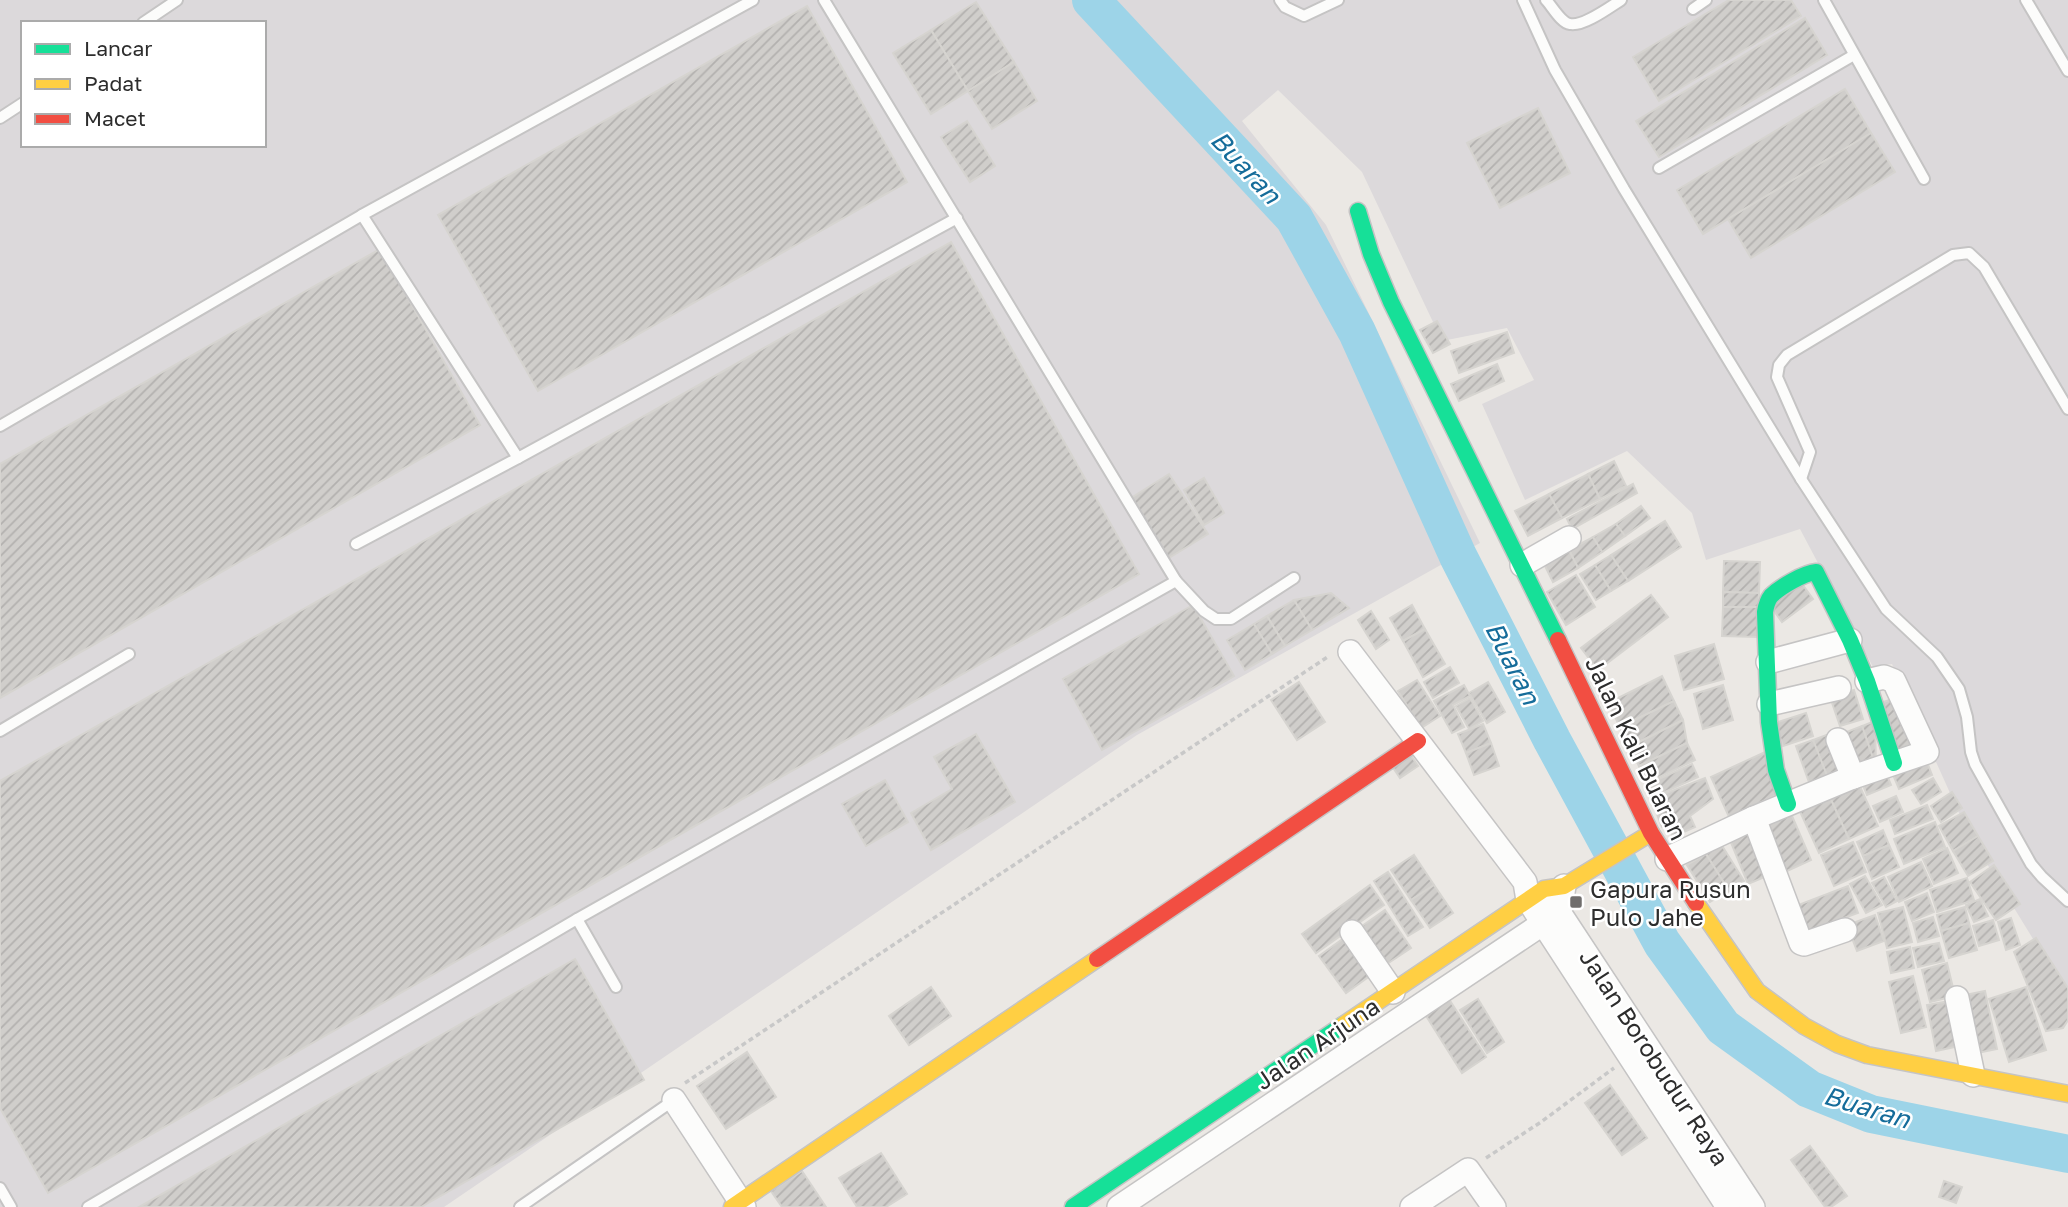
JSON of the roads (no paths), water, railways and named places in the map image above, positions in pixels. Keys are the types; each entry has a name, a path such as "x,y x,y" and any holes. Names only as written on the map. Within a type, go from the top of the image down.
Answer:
{"street":[{"name":"Jalan Kali Buaran","path":"1358,211 1371,254 1391,302 1522,565 1646,835 1667,859 1709,925 1757,991 1804,1026 1837,1044 1867,1055 2068,1094"},
{"path":"1522,565 1569,538"},
{"path":"1788,804 1776,770 1769,722 1765,612 1772,595 1811,571 1816,572 1850,640 1867,681 1894,763"},
{"path":"1768,662 1850,640"},
{"name":"Jalan Borobudur Raya","path":"1350,652 1418,741 1548,887 1551,918 1630,1057 1754,1207"},
{"path":"1667,859 1754,818 1853,777 1927,752 1894,681 1884,677 1867,681"},
{"path":"1769,704 1839,688"},
{"path":"1838,740 1853,777"},
{"path":"674,1100 739,1205 1418,741"},
{"path":"1754,818 1801,943 1845,930"},
{"name":"Jalan Arjuna","path":"1073,1207 1548,887 1646,835"},
{"name":"Jalan Arjuna","path":"1119,1207 1551,918"},
{"name":"Jalan Borobudur Raya","path":"1551,918 1681,1116 1728,1207"},
{"path":"1352,932 1393,992"},
{"path":"1957,998 1973,1075"},
{"path":"1310,1048 1324,1070"},
{"path":"1232,1100 1248,1121"},
{"path":"1130,1169 1144,1190"},
{"path":"1412,1207 1468,1170 1494,1207"}],"lane":[{"path":"146,21 177,0"},
{"path":"0,426 362,215 753,0"},
{"path":"824,0 1176,581 1204,611 1216,619 1231,619 1294,579"},
{"path":"1280,0 1285,7 1304,16 1338,0"},
{"path":"1522,0 1555,70 1624,190 1801,479 1886,609 1937,657 1959,689 1975,764 2031,864 2068,901"},
{"path":"1546,0 1564,21 1570,24 1582,23 1621,0"},
{"path":"1693,9 1706,0"},
{"path":"1824,0 1924,179"},
{"path":"2026,0 2068,71"},
{"path":"1659,168 1854,55"},
{"path":"0,118 21,104"},
{"path":"362,215 518,458"},
{"path":"356,544 957,218"},
{"path":"1801,479 1810,452 1777,377 1779,365 1787,355 1953,255 1969,253 1984,267 2068,409"},
{"path":"88,1207 577,919 1176,581"},
{"path":"0,731 129,654"},
{"path":"577,919 616,987"},
{"path":"520,1207 674,1100"},
{"path":"0,1188 11,1207"}],"waterway":[{"name":"Buaran","path":"1091,0 1294,218 1357,332 1458,556 1552,740 1662,943 1723,1027 1809,1089 1871,1114 2068,1154"}],"place":[{"name":"Gapura Rusun Pulo Jahe","path":"1576,902"}]}
